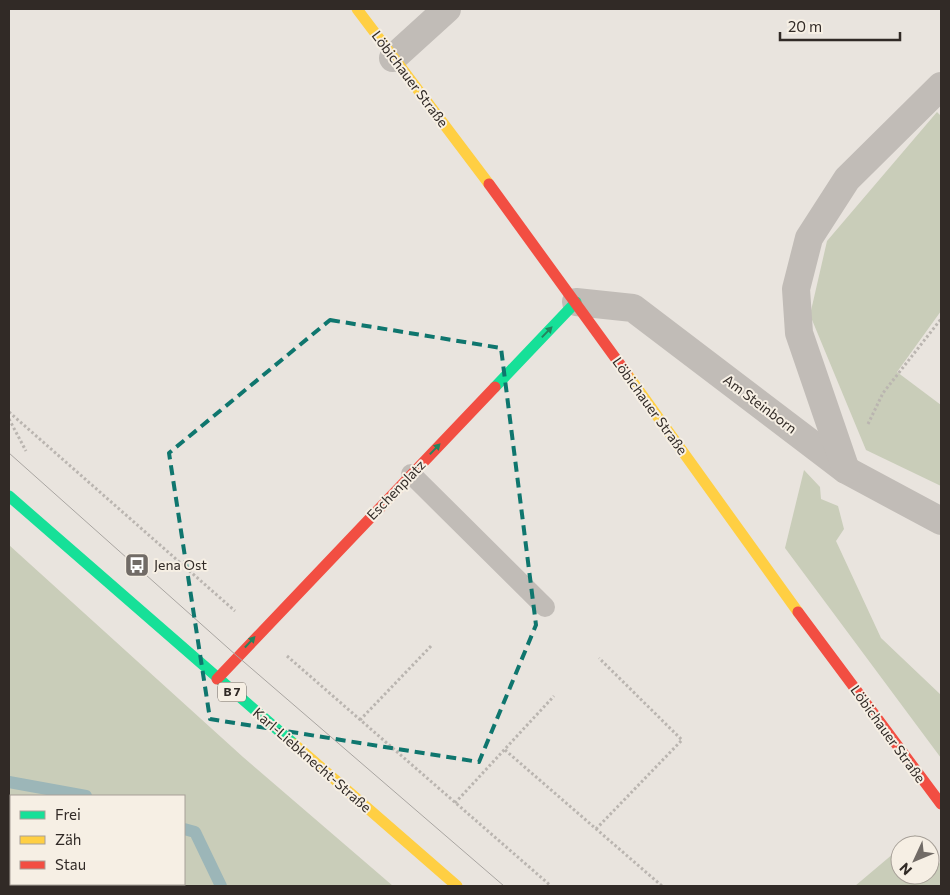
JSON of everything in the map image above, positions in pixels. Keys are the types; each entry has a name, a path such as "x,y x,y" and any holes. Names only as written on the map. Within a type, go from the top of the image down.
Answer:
{"street":[{"name":"Löbichauer Straße","path":"357,9 527,234 771,576 941,804"},
{"path":"393,58 447,9"},
{"path":"846,470 799,333 796,289 809,238 847,179 941,86"},
{"name":"Am Steinborn","path":"576,302 633,308 846,470 941,521"},
{"name":"Eschenplatz","path":"217,679 576,302"},
{"name":"Karl-Liebknecht-Straße","path":"9,496 457,886"}],"lane":[{"path":"411,474 545,607"}],"path":[{"path":"846,470 883,393 941,319"},
{"path":"9,419 26,451"},
{"path":"360,720 432,645"},
{"path":"596,829 682,740 599,658"},
{"path":"455,803 554,696"},
{"path":"505,750 662,886"}],"highlighted area":[{"path":"330,320 501,348 536,625 479,762 210,719 169,453"}],"green space":[{"path":"937,112 941,116 941,311 897,372 941,405 941,486 866,450 810,315 827,241"},
{"path":"804,470 820,487 821,499 838,506 844,529 836,541 881,638 941,695 941,758 785,548"},
{"path":"9,545 243,757 393,886 9,886"},
{"path":"890,856 890,885 940,885 940,864 941,865 941,886 855,886"}],"waterway":[{"path":"9,782 80,795"},
{"path":"185,829 195,832 221,886"}],"tram line":[{"path":"9,453 237,656 504,886"}],"traffic: fast":[{"path":"495,387 576,302"},
{"path":"9,496 294,744"}],"traffic: slow":[{"path":"357,9 489,184"},
{"path":"627,374 798,612"},
{"path":"294,744 457,886"}],"traffic: jam":[{"path":"489,184 627,374"},
{"path":"217,679 495,387"},
{"path":"798,612 941,804"}],"place":[{"name":"Jena Ost","path":"137,565"}]}
